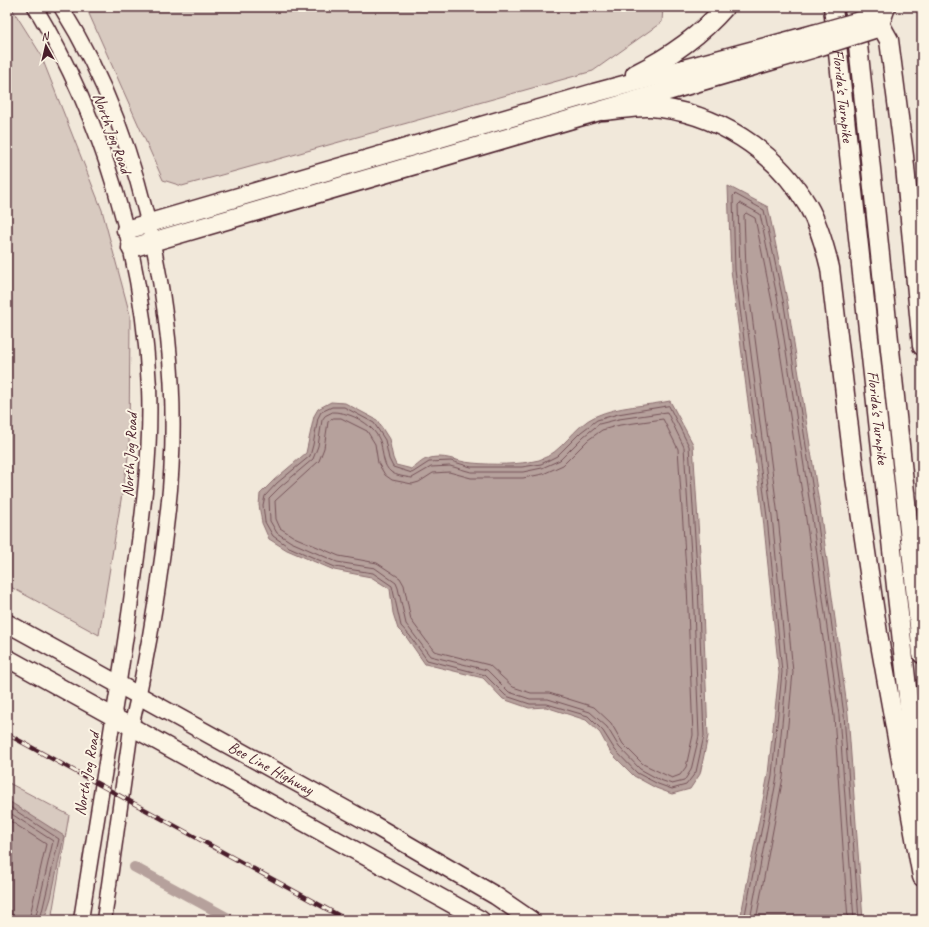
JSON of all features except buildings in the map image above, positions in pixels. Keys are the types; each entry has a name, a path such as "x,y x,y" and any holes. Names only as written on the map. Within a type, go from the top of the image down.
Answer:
{"highway":[{"path":"594,93 663,60 689,42 725,7"},
{"name":"Florida's Turnpike","path":"833,7 922,828"},
{"name":"Florida's Turnpike","path":"854,7 922,654"},
{"path":"875,25 886,7"},
{"path":"131,248 603,111 814,41 860,21 875,25 889,40 904,156 922,346"},
{"path":"126,230 594,93 814,41"},
{"path":"603,111 650,107 680,111 706,119 738,135 764,153 788,177 808,206 822,238 830,268 835,303 855,478 878,633 922,877"},
{"name":"Bee Line Highway","path":"7,623 372,824 496,896 531,920"},
{"name":"Bee Line Highway","path":"7,658 481,920"}],"main road":[{"name":"North Jog Road","path":"35,7 51,34 79,91 99,143 126,230 131,248 146,349 149,389 149,452 144,506 114,717 81,920"},
{"name":"North Jog Road","path":"61,7 87,53 101,84 140,187 152,242 169,347 172,387 172,455 168,509 142,680 132,726 104,920"}],"shaded area":[{"path":"7,7 11,7 40,53 102,210 130,315 129,451 99,635 7,585"},
{"path":"86,7 663,7 662,22 593,71 182,186 163,180"},
{"path":"7,782 69,815 51,920 7,920"}],"water":[{"path":"728,186 768,207 788,305 820,509 848,714 863,920 740,920 768,774 779,673 763,517 731,270"},
{"path":"670,401 693,444 702,584 708,736 700,774 690,789 672,794 656,788 634,776 611,753 600,733 586,720 546,707 529,708 503,699 483,678 425,664 407,638 398,629 393,613 390,589 371,577 334,570 287,550 269,539 262,523 259,505 260,494 306,453 314,416 318,409 331,402 345,403 377,420 389,439 396,465 412,469 421,462 433,457 444,457 466,462 488,464 514,464 539,460 555,452 581,426 596,416 613,410"},
{"path":"7,800 64,836 51,898 44,920 7,920"}],"waterway":[{"path":"134,867 232,920"}],"railway":[{"path":"7,734 347,920"}]}
